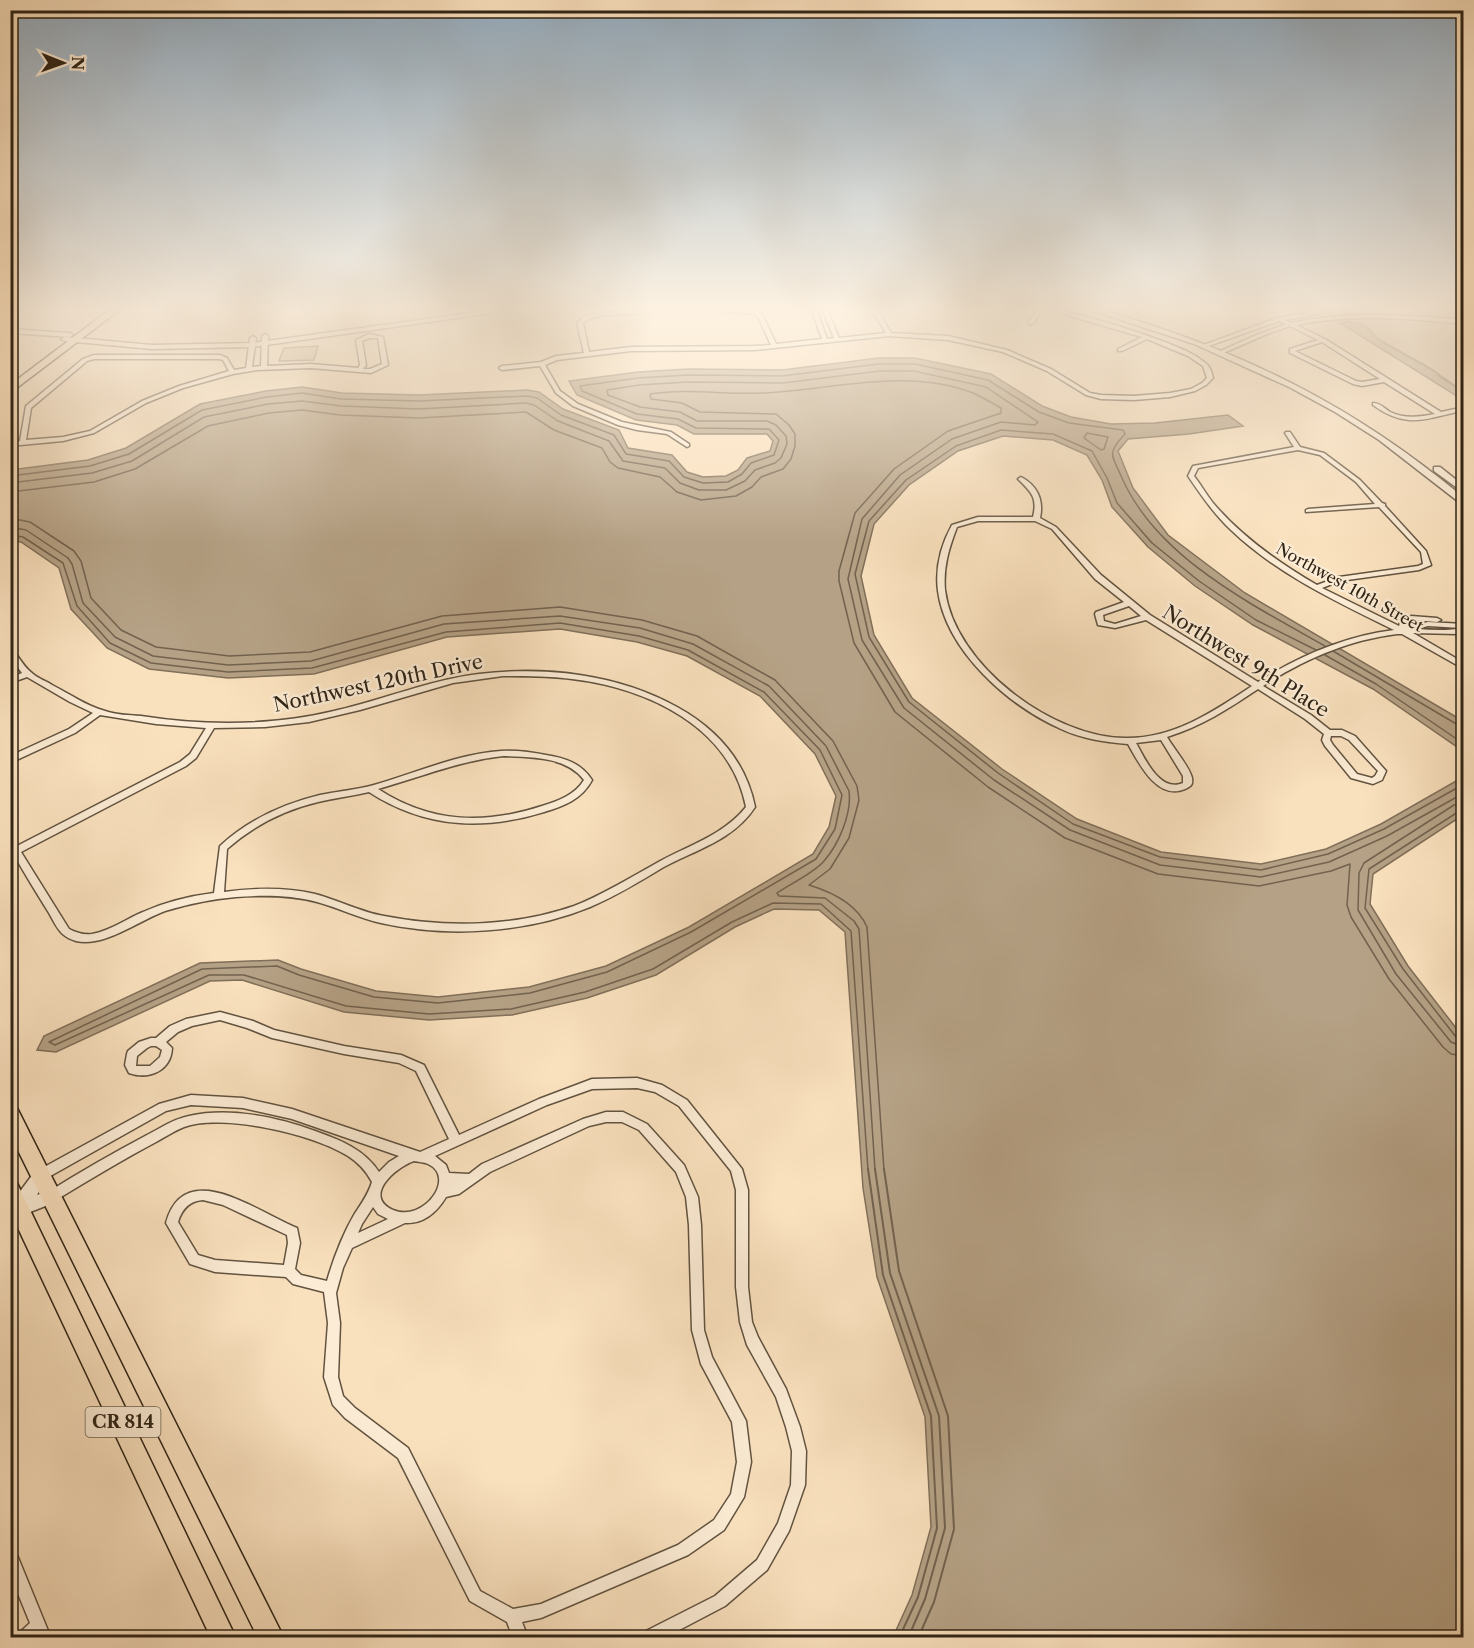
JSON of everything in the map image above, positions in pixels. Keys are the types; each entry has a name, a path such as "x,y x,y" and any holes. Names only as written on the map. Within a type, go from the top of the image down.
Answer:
{"main road":[{"name":"CR 814","path":"10,1114 272,1638"},
{"name":"CR 814","path":"14,1204 224,1638"}],"street":[{"path":"22,442 28,407 51,388"},
{"path":"10,444 63,439 92,432 144,402 179,388"},
{"path":"556,388 570,403 634,428 667,431 676,435 687,445"},
{"path":"1078,388 1088,394 1101,397 1134,398 1170,395 1196,388"},
{"path":"1297,388 1366,428 1422,467 1464,503"},
{"path":"1310,388 1370,421 1464,491"},
{"path":"1397,388 1439,414"},
{"path":"1375,404 1396,418 1405,421 1455,411"},
{"path":"1288,433 1298,448 1323,454 1335,462 1383,506 1424,552 1427,565 1339,579 1317,587"},
{"name":"Northwest 10th Street","path":"1298,448 1195,467 1191,476 1221,519 1268,558 1317,587 1403,631 1464,667"},
{"path":"1021,479 1033,488 1040,502 1036,519 978,519 954,526 945,544 940,567 941,593 947,615 959,638 997,686 1044,720 1074,732 1131,742 1163,737 1186,729 1259,687 1276,674 1344,644 1403,631 1419,625 1448,625 1464,628"},
{"path":"1308,511 1383,506"},
{"name":"Northwest 9th Place","path":"1036,519 1054,528 1098,577 1147,617 1328,733 1342,733 1352,738 1382,771 1379,778 1373,781 1354,776 1329,746 1326,740 1328,733"},
{"name":"Northwest 9th Place","path":"1129,603 1099,614 1101,623 1115,626 1147,617"},
{"path":"1403,631 1464,628"},
{"name":"Northwest 120th Drive","path":"10,651 27,674 64,696 100,712 210,728 310,719 459,680 501,674 585,677 630,688 667,704 692,719 716,740 737,765 749,790 751,807 742,821 622,888 575,909 522,922 472,926 425,926 382,919 314,898 282,893 250,892 219,895"},
{"path":"10,681 27,674"},
{"path":"10,760 72,731 100,712"},
{"path":"210,728 193,756 183,764 97,810 12,849 66,932 78,939 96,938 150,913 219,895 223,848 234,837 280,810 371,789 471,756 494,753 518,752 556,759 574,766 583,772 588,780 585,788 558,805 501,821 446,820 389,803 371,789"},
{"path":"1131,742 1158,783 1176,789 1184,787 1188,784 1187,776 1163,737"},
{"path":"158,1042 174,1029 190,1022 220,1016 249,1024 272,1034 344,1050 401,1059 420,1068 454,1143 442,1172 443,1192 428,1210 349,1243"},
{"path":"520,1638 512,1617 475,1596 404,1453 350,1413 338,1400 331,1377 334,1323 332,1288 337,1268 358,1221 389,1167 405,1158 419,1156 454,1143 543,1102 592,1084 637,1083 658,1088 683,1103 736,1169 742,1190 742,1287 746,1322 752,1340 781,1394 799,1451 798,1485 784,1526 762,1565 720,1601 647,1638"},
{"path":"14,1204 41,1175 163,1107 192,1100 243,1103 292,1114 432,1159 442,1172 470,1179"},
{"path":"14,1204 52,1196 114,1157 186,1121 207,1116 229,1117 294,1128 345,1150 364,1161 377,1187 378,1203 384,1211 393,1216 405,1218"},
{"path":"443,1192 455,1190 486,1168 587,1122 606,1117 623,1117 643,1127 680,1169 692,1197 698,1330 705,1359 739,1421 744,1462 737,1497 719,1525 683,1550 541,1611 512,1617"},
{"path":"289,1271 294,1243 293,1232 229,1203 203,1195 193,1196 177,1207 172,1223 194,1260 214,1266 289,1271 297,1280 332,1288"},
{"path":"10,1555 41,1632 24,1638"}],"water":[{"path":"308,388 342,393 419,395 527,390 539,392 563,409 619,430 628,448 672,455 687,472 703,477 726,476 738,470 747,458 770,451 773,441 767,434 694,434 677,425 636,420 577,395 573,388 1013,388 1042,406 1071,417 1111,424 1155,423 1228,415 1243,426 1189,434 1128,439 1118,451 1133,488 1168,535 1245,593 1463,721 1463,751 1373,689 1253,625 1195,586 1148,547 1112,507 1102,480 1087,455 1053,440 1003,436 958,451 909,485 874,524 861,576 874,635 912,698 1002,769 1077,819 1161,852 1261,864 1326,849 1381,824 1463,777 1463,815 1373,874 1370,904 1408,966 1463,1037 1463,1637 893,1637 912,1595 931,1527 925,1417 877,1277 863,1188 845,932 819,910 774,909 735,927 656,975 587,998 512,1015 429,1020 344,1012 242,980 210,981 56,1052 37,1050 44,1036 200,963 278,960 376,991 438,997 529,987 606,966 689,927 813,854 829,827 836,796 815,754 760,696 687,656 637,642 560,629 447,637 314,674 228,678 149,669 107,648 71,609 59,568 21,542 11,541 11,470 88,460 126,448 200,404 266,391"},
{"path":"1444,388 1458,388 1463,391 1463,400"}]}
